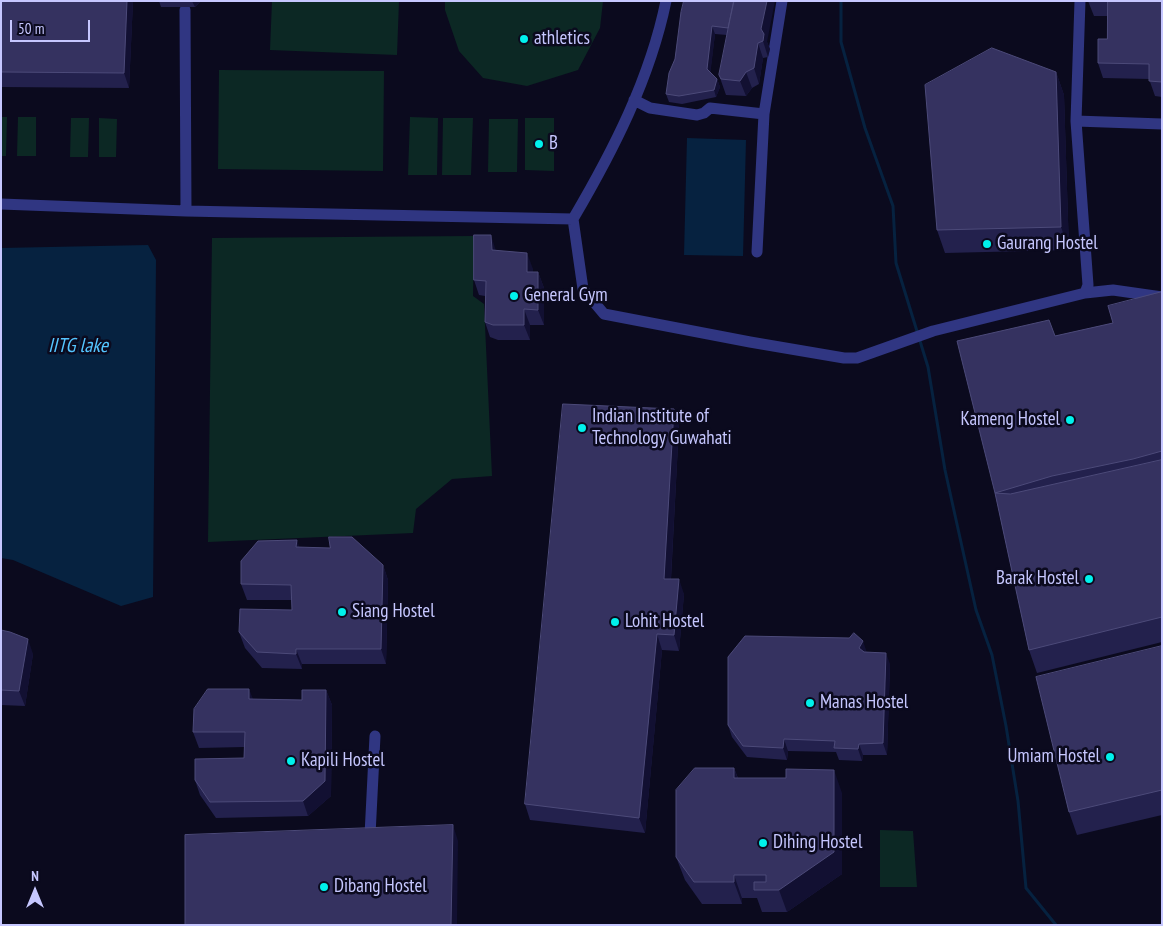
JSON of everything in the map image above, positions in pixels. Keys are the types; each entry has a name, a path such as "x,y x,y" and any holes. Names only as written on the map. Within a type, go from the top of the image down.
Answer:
{"street":[{"path":"666,1 661,26 634,100 604,166 573,219 583,289 604,314 750,342 844,358 857,358 933,331 1084,293 1112,290 1162,297"},
{"path":"758,252 764,114 782,1"},
{"path":"1080,1 1076,121 1088,284 1084,293"},
{"path":"185,10 186,211"},
{"path":"634,100 650,108 697,115 704,113 710,108 764,114"},
{"path":"1076,121 1162,124"},
{"path":"1,204 186,211 573,219"},
{"path":"370,835 375,736"}],"green space":[{"path":"272,1 399,1 397,55 270,50"},
{"name":"athletics","path":"445,1 603,1 600,28 578,70 527,86 483,78 459,51 445,10"},
{"path":"219,70 384,71 383,171 218,169"},
{"path":"1,117 7,117 6,156 1,156"},
{"path":"18,117 36,117 36,156 17,156"},
{"path":"410,117 438,118 437,175 408,175"},
{"path":"71,118 89,118 88,157 70,157"},
{"path":"99,118 117,119 116,157 99,157"},
{"path":"443,118 473,118 471,175 442,175"},
{"name":"B","path":"525,118 554,118 554,171 525,170"},
{"path":"489,119 518,119 517,172 488,172"},
{"path":"474,236 473,296 484,304 492,476 452,479 416,509 413,533 208,542 212,238"},
{"path":"880,830 913,831 917,887 880,887"}],"water":[{"path":"687,138 746,140 743,256 684,255"},
{"name":"IITG lake","path":"148,245 156,260 153,597 121,606 13,560 1,558 1,248"}],"building":[{"path":"1,1 127,1 124,73 1,72"},
{"path":"684,1 734,1 728,28 712,26 707,69 717,79 714,90 679,96 666,94 669,73 675,59"},
{"path":"734,1 767,1 761,29 764,34 763,41 758,43 754,68 746,72 740,81 721,79 719,75"},
{"path":"1108,1 1162,1 1162,82 1149,81 1149,64 1098,63 1098,39 1107,39"},
{"name":"Gaurang Hostel","path":"992,48 1056,72 1061,227 937,230 925,85"},
{"name":"General Gym","path":"474,235 491,235 492,250 527,253 527,272 538,272 538,310 524,309 524,325 493,325 485,322 486,281 474,280"},
{"name":"Kameng Hostel","path":"1162,292 1162,451 1052,476 995,493 957,341 1049,320 1055,336 1113,323 1108,306"},
{"name":"Lohit Hostel","path":"563,404 674,409 664,579 679,579 674,635 657,634 639,818 525,804"},
{"name":"Barak Hostel","path":"1162,460 1162,617 1029,650 995,493 1010,494"},
{"name":"Siang Hostel","path":"329,537 352,537 383,565 381,649 296,649 296,654 257,652 239,632 240,609 292,610 291,585 241,584 241,561 258,541 297,540 296,547 330,548"},
{"path":"1,630 28,639 19,691 1,690"},
{"name":"Manas Hostel","path":"854,633 863,641 859,648 864,652 886,653 883,743 859,744 858,749 834,748 835,741 784,739 783,748 743,746 728,725 728,657 745,636 849,638"},
{"name":"Umiam Hostel","path":"1162,646 1162,790 1069,812 1036,677"},
{"name":"Kapili Hostel","path":"208,689 249,689 249,699 302,700 302,690 326,690 325,781 303,801 210,802 195,780 195,759 244,758 245,732 193,732 194,709"},
{"name":"Dihing Hostel","path":"695,768 734,768 734,778 786,778 786,769 834,770 834,852 779,890 754,890 754,882 766,882 766,875 734,875 734,882 694,882 676,857 676,790"},
{"name":"Dibang Hostel","path":"453,825 451,925 185,925 185,835"}],"waterway":[{"path":"841,1 841,42 865,128 893,206 896,263 928,367 945,470 976,610 992,655 1018,801 1026,888 1056,925"}],"place":[{"name":"athletics","path":"524,39"},
{"name":"B","path":"539,144"},
{"name":"Gaurang Hostel","path":"987,244"},
{"name":"General Gym","path":"514,296"},
{"name":"Kameng Hostel","path":"1070,420"},
{"name":"Indian Institute of Technology Guwahati","path":"582,428"},
{"name":"Barak Hostel","path":"1089,579"},
{"name":"Siang Hostel","path":"342,612"},
{"name":"Lohit Hostel","path":"615,622"},
{"name":"Manas Hostel","path":"810,703"},
{"name":"Umiam Hostel","path":"1110,757"},
{"name":"Kapili Hostel","path":"291,761"},
{"name":"Dihing Hostel","path":"763,843"},
{"name":"Dibang Hostel","path":"324,887"}]}
